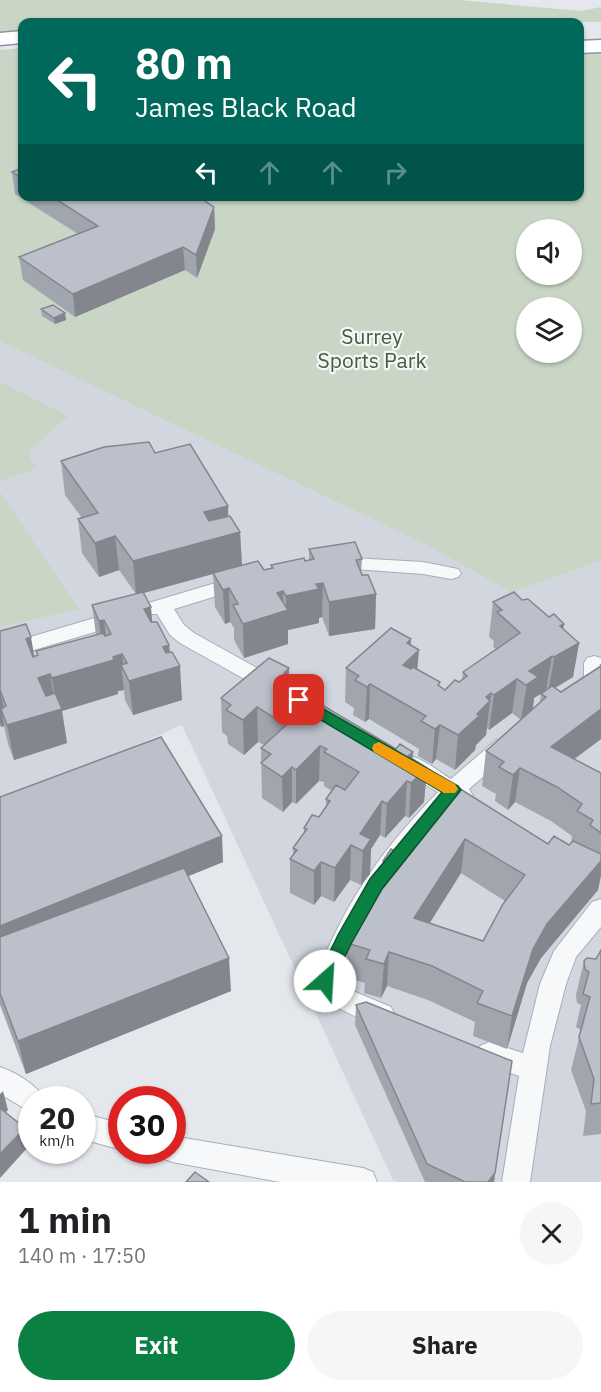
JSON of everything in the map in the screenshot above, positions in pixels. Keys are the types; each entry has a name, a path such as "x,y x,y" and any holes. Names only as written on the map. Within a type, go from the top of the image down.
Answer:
{"highway":[{"path":"584,30 601,29"},
{"path":"0,39 18,37"},
{"path":"0,46 18,44"},
{"path":"584,48 601,46"}],"street":[{"path":"317,564 346,562 423,568 451,573"},
{"path":"0,653 255,578"},
{"path":"162,606 177,630 187,638 285,692"},
{"path":"560,705 594,681 594,663"},
{"path":"406,1025 345,999 325,981 344,940 376,884 453,790 525,729"},
{"path":"392,755 483,808"},
{"path":"516,1182 541,1024 566,951 601,909"},
{"path":"465,1046 533,1069"},
{"path":"0,1079 18,1091"},
{"path":"186,1152 363,1182"}],"shaded area":[{"path":"0,52 18,170 18,201 584,201 584,164 601,54 601,1182 398,1182 393,1180 182,725 0,805"}],"green space":[{"path":"0,0 459,0 581,11 601,7 601,22 584,22 584,18 18,18 18,31 0,32"},
{"name":"Surrey Sports Park","path":"18,48 18,201 584,201 584,53 601,51 601,560 512,592 425,544 0,341 0,50"},
{"path":"0,382 68,416 30,450 30,459 37,466 30,471 0,481"},
{"path":"0,492 79,609 0,627"}],"building":[{"path":"59,201 205,201 214,207 196,255 183,247 73,294 19,257 98,226"},
{"path":"53,305 65,313 54,318 41,309"},
{"path":"149,442 155,453 190,444 228,506 204,512 209,521 230,516 240,532 133,561 115,536 95,543 78,519 98,513 61,461 104,447"},
{"path":"355,542 362,559 356,560 362,575 368,575 376,594 329,602 323,583 316,584 319,589 286,596 283,591 277,593 288,610 243,624 233,605 238,604 229,588 223,590 213,573 258,561 264,570 273,568 271,565 304,558 305,561 314,559 309,549"},
{"path":"143,592 151,607 144,609 151,622 157,622 169,645 163,647 166,653 172,652 180,666 129,681 121,665 127,663 122,654 113,657 114,660 52,678 50,674 38,678 46,696 55,693 62,709 7,725 1,709 6,706 0,690 0,631 26,624 31,637 26,639 33,657 38,655 36,651 103,633 105,636 111,634 104,620 99,621 92,605"},
{"path":"514,592 522,600 528,599 549,617 554,614 564,624 560,626 579,643 552,656 529,671 538,677 526,685 517,679 494,695 491,693 486,697 490,701 477,714 479,716 458,735 440,725 435,729 421,721 426,716 370,684 367,687 355,680 359,676 346,668 391,628 411,639 407,643 419,650 403,665 411,669 413,667 440,682 438,685 445,690 455,680 459,682 467,676 463,672 520,633 497,612 502,610 493,602"},
{"path":"269,658 289,668 284,673 289,676 283,682 396,749 400,744 413,752 408,756 427,768 411,783 407,781 387,804 382,801 360,834 371,839 363,851 351,845 335,868 321,862 314,871 290,859 297,850 293,848 307,829 304,828 312,815 319,817 330,801 326,799 336,785 345,790 359,772 324,752 327,749 320,746 296,770 292,767 282,777 261,763 271,754 261,748 286,725 257,707 243,720 226,710 231,705 221,698"},
{"path":"601,666 601,709 551,747 601,773 601,833 590,825 593,820 577,811 582,804 557,787 520,768 513,775 499,767 504,762 486,751 546,697 541,694 552,686 561,692"},
{"path":"161,737 222,836 0,926 0,797"},
{"path":"454,785 548,844 554,836 569,845 573,841 601,854 601,861 547,924 533,949 512,1016 477,1003 483,991 432,966 389,952 384,964 366,959 370,950 347,943 361,915 393,866 383,861 391,849 401,854","holes":["465,839 525,875 503,904 483,941 414,918"]},
{"path":"184,868 229,958 18,1041 0,993 0,937"},
{"path":"601,950 601,1103 591,1104 594,1079 579,1037 590,997 583,994 589,972 585,969 584,961 587,958 596,959"},
{"path":"366,1002 512,1061 495,1173 488,1182 465,1182 427,1164 356,1005"},
{"path":"0,1108 18,1122 18,1135 0,1154"},
{"path":"195,1172 209,1182 186,1182"}],"slow traffic":[{"path":"379,748 450,789"}],"route":[{"path":"299,700 453,790 376,884 344,940 325,981"}]}
